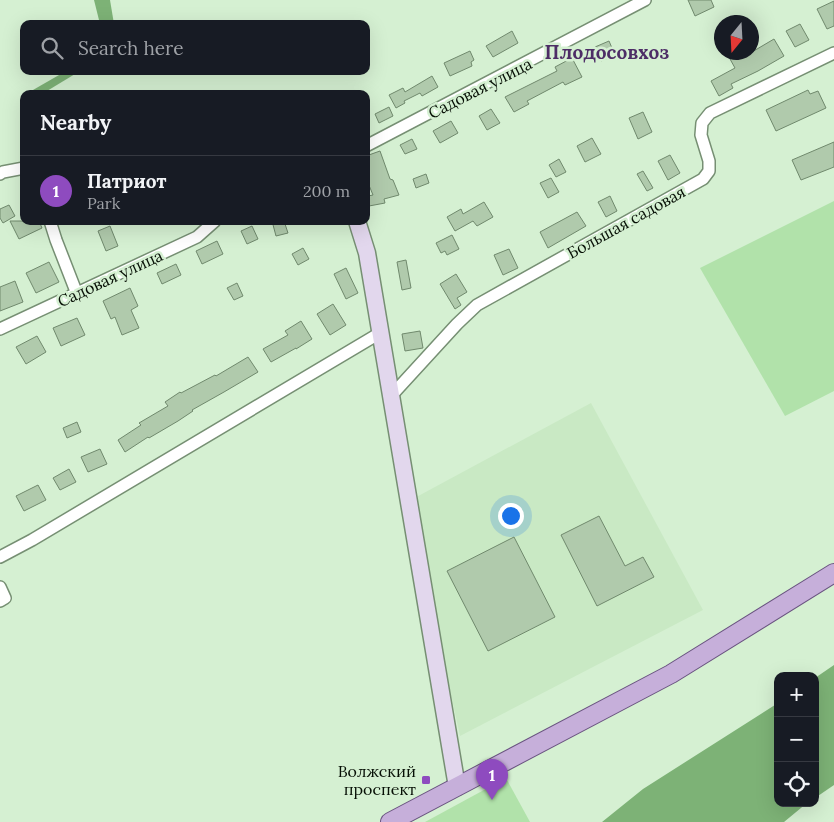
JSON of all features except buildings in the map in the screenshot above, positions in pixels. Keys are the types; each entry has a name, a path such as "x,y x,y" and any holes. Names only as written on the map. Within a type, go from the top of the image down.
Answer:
{"main road":[{"path":"390,822 671,674 834,573"}],"street":[{"name":"Садовая улица","path":"370,144 646,0"},
{"name":"Большая садовая","path":"391,396 457,324 477,306 703,178 709,171 709,161 701,135 702,123 710,113 834,53"},
{"path":"0,174 20,169"},
{"path":"51,225 77,294"},
{"name":"Садовая улица","path":"0,329 198,237 211,225"},
{"path":"358,225 367,253 457,787"},
{"path":"0,557 32,540 380,333"},
{"path":"0,587 5,598 0,601"}],"shaded area":[{"path":"94,0 110,0 113,20 99,20"},
{"path":"59,75 73,75 49,90 33,90"},
{"path":"834,201 834,391 785,416 700,268"},
{"path":"591,403 703,610 460,736 409,501"},
{"path":"834,665 834,785 819,795 819,717 819,675"},
{"path":"774,706 774,807 802,807 784,822 602,822 643,789"},
{"path":"506,778 530,822 425,822"}],"place":[{"name":"Волжский проспект","path":"426,780"},
{"name":"Патриот","path":"492,800"}],"district":[{"name":"Плодосовхоз","path":"607,52"}]}
